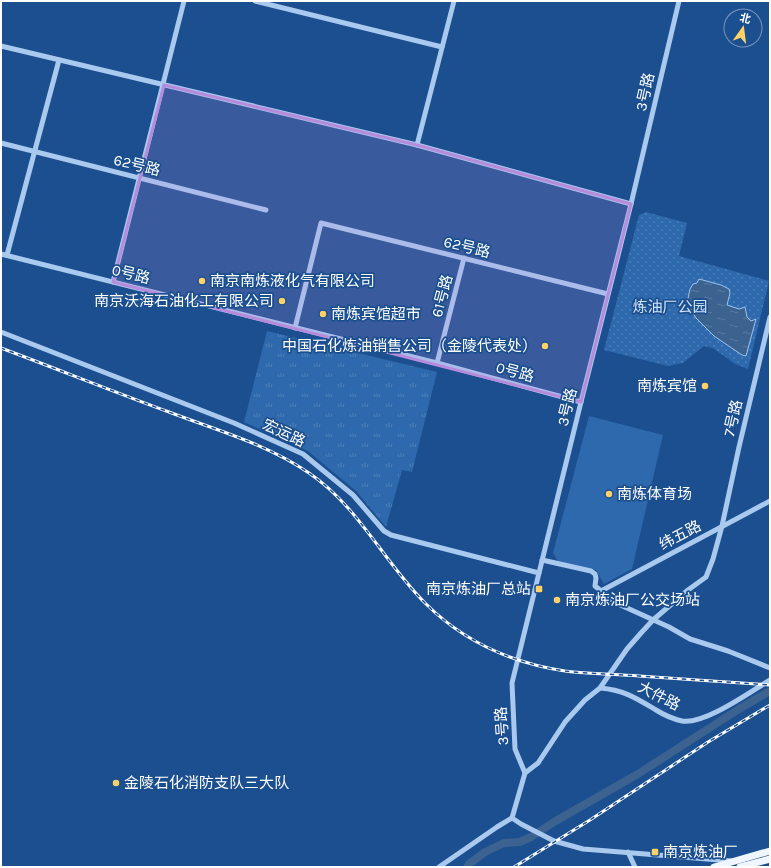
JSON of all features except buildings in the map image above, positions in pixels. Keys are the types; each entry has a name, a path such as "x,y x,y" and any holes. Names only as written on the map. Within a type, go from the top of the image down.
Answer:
{"main road":[{"path":"738,864 770,851"},
{"path":"714,867 770,858"}],"street":[{"path":"113,282 184,1"},
{"path":"255,1 442,47"},
{"path":"417,145 454,1"},
{"name":"3号路","path":"525,773 515,749 512,683 631,204 679,1"},
{"path":"1,46 417,145 631,204"},
{"path":"7,255 59,60"},
{"name":"62号路","path":"1,143 266,210"},
{"name":"62号路","path":"295,328 321,223 608,294"},
{"name":"0号路","path":"1,254 437,363 581,402"},
{"name":"61号路","path":"437,363 464,258"},
{"name":"7号路","path":"525,773 538,763 565,722 585,700 600,688 627,648 653,620 688,590 706,577 713,559 722,526 770,317"},
{"name":"宏运路","path":"1,332 234,423 303,454 353,495 384,531 391,535 539,573"},
{"name":"纬五路","path":"601,591 770,501"},
{"path":"542,560 591,571 595,574 595,586 616,602 690,639 728,651 770,668"},
{"name":"大件路","path":"600,688 613,689 627,693 667,716 682,721 694,721 709,716 770,680"},
{"path":"439,867 486,834 512,818 525,773"},
{"path":"512,818 554,841 583,849 628,852 738,864"},
{"path":"628,852 635,867"}],"highlighted area":[{"path":"164,85 417,145 631,204 581,402 113,282"}],"green space":[{"name":"炼油厂公园","path":"646,212 687,223 679,256 769,281 748,369 735,364 713,348 704,346 683,363 668,366 604,350 639,215"},
{"path":"267,331 437,372 412,472 402,470 386,527 356,491 308,451 244,422"},
{"name":"南炼体育场","path":"589,416 663,435 632,569 604,584 596,570 558,561 553,553"}],"water":[{"path":"699,279 721,285 729,289 730,293 727,305 739,309 745,307 747,317 751,321 756,319 746,356 742,355 714,336 696,318 687,303 690,289"}],"waterway":[{"path":"467,867 485,852 504,843 520,842 531,837 554,822 638,774 739,709 770,691"}],"railway":[{"path":"1,348 241,438 293,463 326,486 342,501 410,587 440,617 455,629 472,639 507,656 545,667 583,673 770,685"},
{"path":"514,867 590,820 708,742 770,705"}],"place":[{"name":"南京南炼液化气有限公司","path":"202,281"},
{"name":"南京沃海石油化工有限公司","path":"282,301"},
{"name":"南炼宾馆超市","path":"323,314"},
{"name":"中国石化炼油销售公司（金陵代表处）","path":"545,346"},
{"name":"南炼宾馆","path":"705,386"},
{"name":"南炼体育场","path":"609,494"},
{"name":"南京炼油厂总站","path":"539,589"},
{"name":"南京炼油厂公交场站","path":"557,600"},
{"name":"金陵石化消防支队三大队","path":"116,783"},
{"name":"南京炼油厂","path":"655,852"}]}
